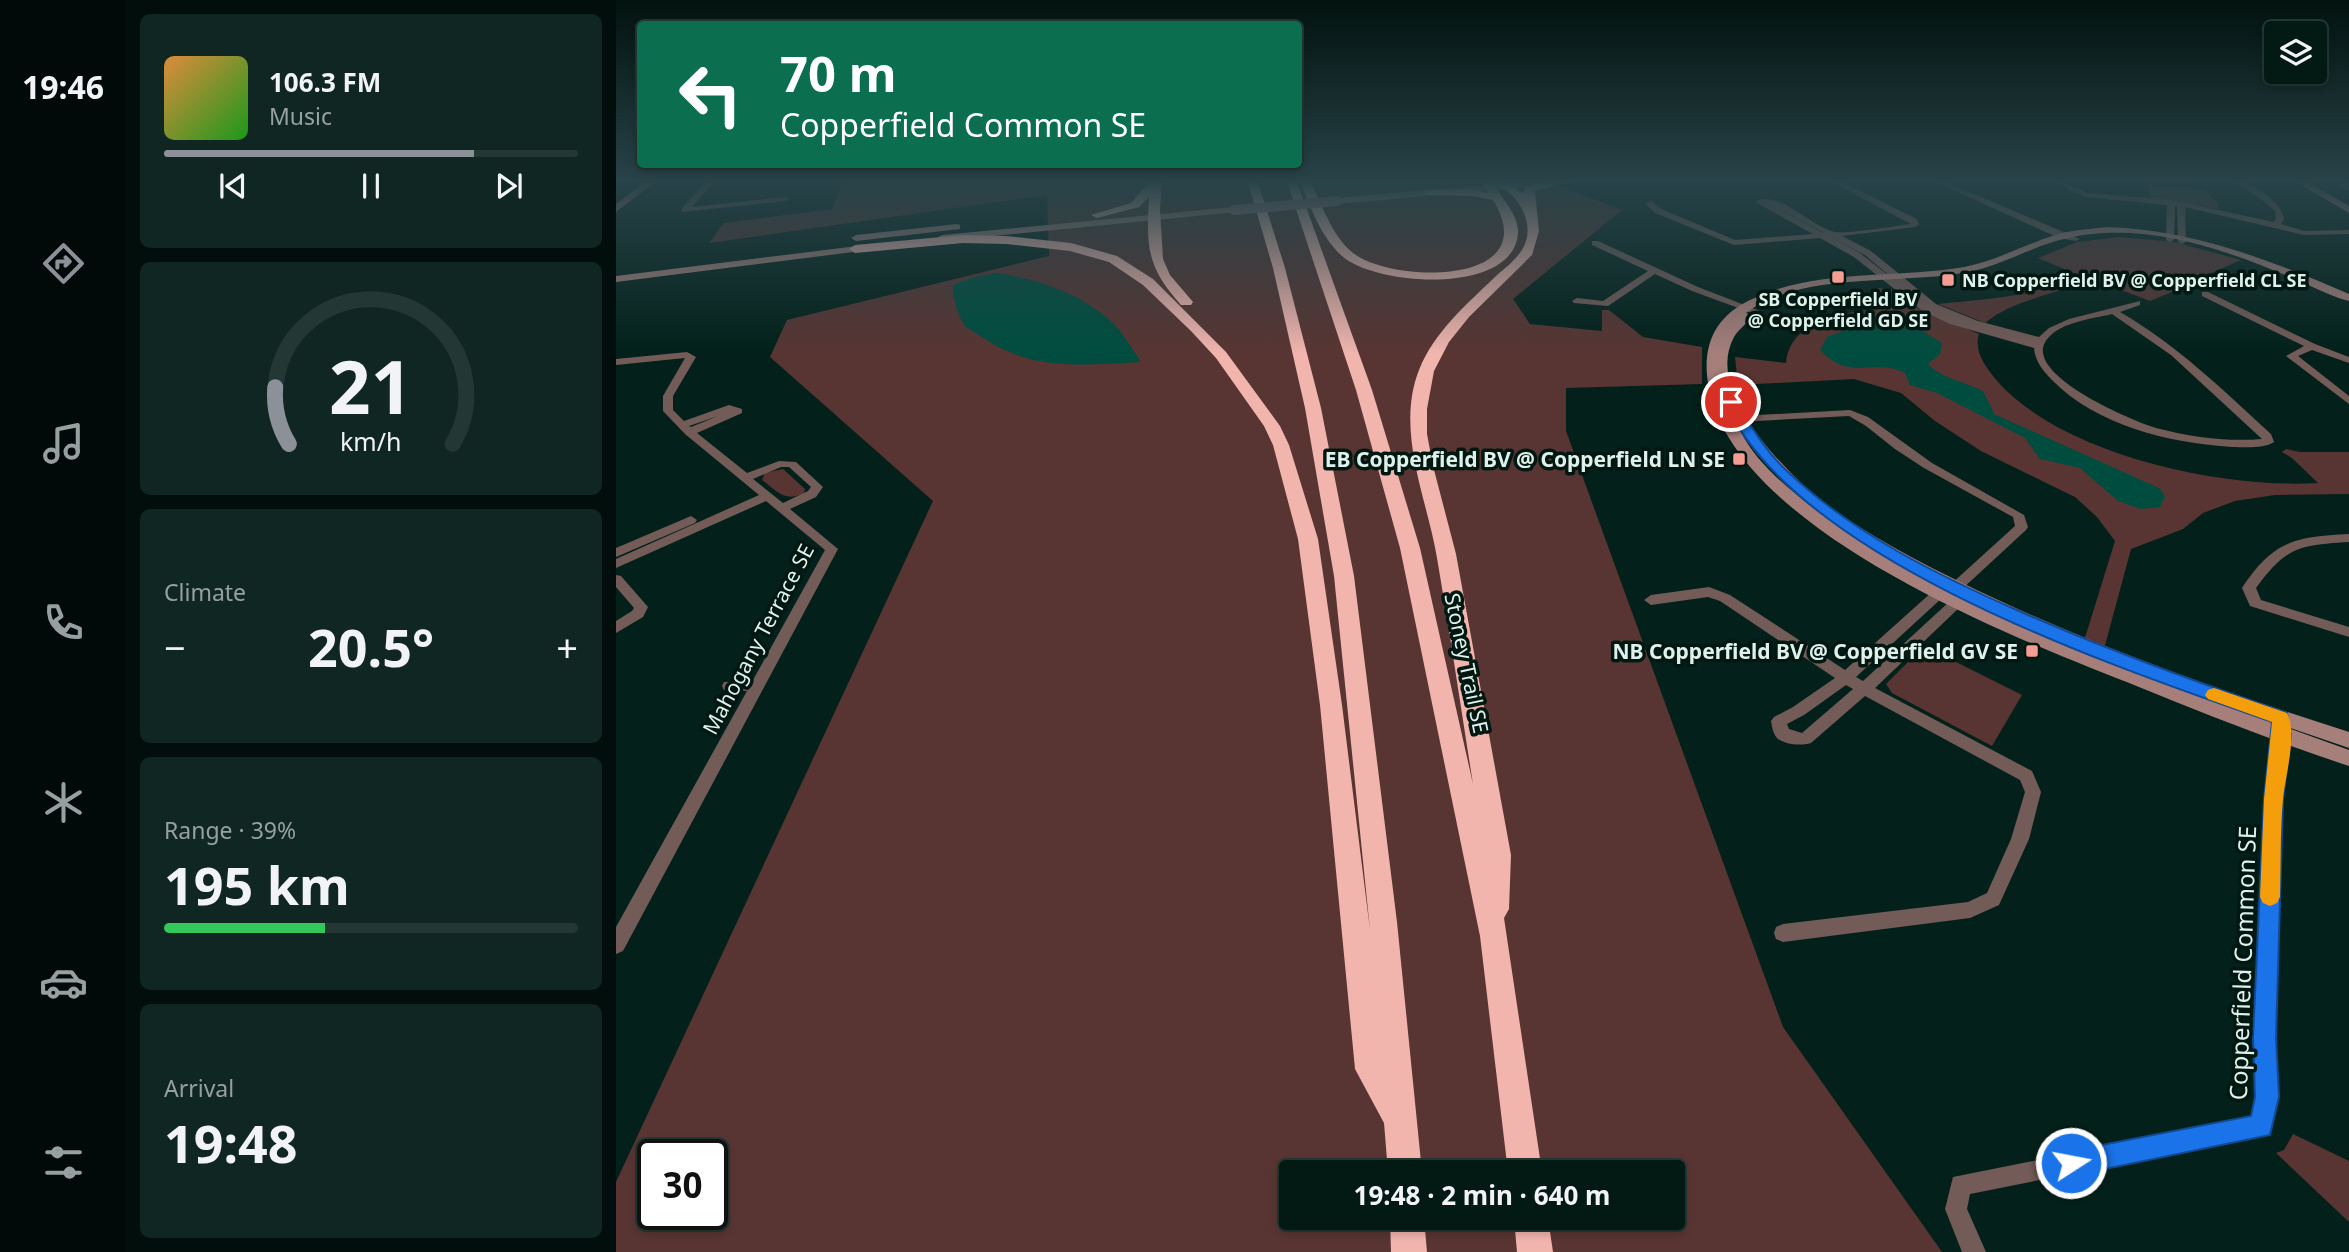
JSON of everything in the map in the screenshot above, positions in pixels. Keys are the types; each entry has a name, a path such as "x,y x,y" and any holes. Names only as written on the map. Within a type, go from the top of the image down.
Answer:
{"highway":[{"path":"1156,237 1158,266 1167,281 1232,352 1251,380 1281,445 1308,540 1331,705 1371,1069 1402,1122"},
{"path":"1270,237 1313,408 1344,576 1383,922 1404,1160"},
{"name":"Stoney Trail SE","path":"1311,237 1364,390 1410,548 1494,936 1523,1160"},
{"path":"1334,237 1342,249 1357,261 1378,270 1431,277 1478,269 1506,252 1511,237"},
{"path":"1494,936 1498,855 1446,554 1424,466 1419,434 1419,409 1426,372 1442,341 1464,314 1526,255 1533,237"},
{"path":"855,249 963,239 1006,240 1070,247 1113,259 1148,282 1222,355 1272,426"},
{"path":"1408,1230 1409,1252"},
{"path":"1532,1230 1535,1252"}],"street":[{"path":"616,269 856,237"},
{"path":"616,279 951,237"},
{"path":"1716,237 1728,243 1785,237"},
{"path":"1826,237 1857,254 1892,279"},
{"path":"1839,237 1868,253 1924,308 1953,322 2039,343"},
{"path":"2067,237 2006,263 1892,279 1814,284 1763,298 1718,329 1711,344 1710,379 1725,420 1743,450 1764,473 1807,505 1862,536 1956,596 2050,645 2281,727 2349,758"},
{"path":"2164,237 2251,256 2349,298"},
{"path":"2176,239 2246,260 2349,304"},
{"path":"1595,243 1749,309"},
{"path":"1577,301 1605,304 1655,270"},
{"path":"2205,294 2312,346 2349,360"},
{"path":"2039,343 2053,329 2137,303"},
{"path":"1749,309 1734,328 1722,355 1723,379 1739,419 1758,448 1807,505 1844,540 1938,594 1956,596"},
{"path":"2039,343 2041,361 2056,381 2078,397 2116,417 2155,431 2201,442 2249,445 2268,442 2267,436 2174,351 2146,329 2113,311"},
{"path":"2312,346 2292,353 2291,356 2349,401"},
{"name":"Mahogany Terrace SE","path":"616,362 687,355 691,357 668,396 668,411 685,429 832,549 616,944"},
{"path":"1739,419 1850,413 1863,417 1909,453 1960,485 2018,515 2022,527 1864,689 1805,739 1792,738 1782,733 1779,721 1792,716 1845,677 1938,594"},
{"path":"745,478 779,464 792,464 817,487 812,494 782,508"},
{"path":"616,553 763,493"},
{"path":"616,564 763,493"},
{"path":"2349,538 2318,540 2289,546 2271,557 2249,588 2255,603 2349,632"},
{"path":"616,579 641,607 638,614 616,628"},
{"path":"1651,600 1709,592 1725,598 1864,689 2026,776 2033,792 2020,839 1993,899 1970,910 1783,933"},
{"path":"729,686 759,685"},
{"path":"2281,727 2349,740"},
{"name":"Copperfield Common SE","path":"1974,1252 1956,1209 1961,1185 2262,1126 2267,1097 2265,1038 2273,799 2281,727"}],"shaded area":[{"path":"713,237 748,237 709,243"},
{"path":"1048,237 1588,237 1513,299 1530,324 1602,331 1602,310 1609,310 1643,337 1702,347 1702,384 1566,388 1566,431 1783,1027 1942,1252 616,1252 616,1182 933,501 770,357 787,320 1049,256"},
{"path":"2124,237 2175,242 2241,260 2191,282 2195,287 2188,290 2179,289 2150,301 2090,278 2010,308 1985,323 1938,304 2028,293 2062,282 2077,274 2038,258 2077,242"},
{"path":"997,273 1043,283 1087,303 1116,326 1141,362 1077,365 1037,361 999,347 965,326 953,295 953,285"},
{"path":"1877,288 1890,289 1919,309 1979,334 1979,354 1998,382 2027,408 2062,429 2103,448 2192,473 2280,483 2318,483 2282,452 2286,449 2300,452 2349,452 2349,494 2275,495 2235,501 2203,513 2183,529 2131,549 2104,649 2084,641 2115,541 2097,517 2075,497 1981,451 1935,421 1901,393 1854,379 1738,385 1735,357 1786,363 1791,347 1800,334 1813,325 1845,314 1895,307"},
{"path":"1889,321 1911,324 1942,343 1940,354 1928,364 1946,376 1983,391 1994,414 2159,488 2165,496 2160,507 2141,509 2118,501 2080,468 2040,459 2025,438 1937,393 1910,385 1905,373 1883,367 1853,368 1832,360 1820,350 1827,337 1848,329"},
{"path":"783,469 805,489 804,493 786,496 762,480 765,473"},
{"path":"1924,646 2022,695 1992,746 1892,693 1886,684"},
{"path":"2293,1134 2349,1161 2349,1222 2276,1153 2284,1150"}],"slow traffic":[{"path":"2214,695 2281,718 2282,735 2273,799 2270,897"}],"place":[{"name":"SB Copperfield BV @ Copperfield GD SE","path":"1838,277"},
{"name":"NB Copperfield BV @ Copperfield CL SE","path":"1948,280"},
{"name":"EB Copperfield BV @ Copperfield LN SE","path":"1739,459"},
{"name":"NB Copperfield BV @ Copperfield GV SE","path":"2032,651"}],"route":[{"path":"1731,402 1758,448 1783,475 1835,518 1902,560 1955,589 2030,623 2187,685 2281,718 2282,735 2273,799 2265,1038 2267,1097 2262,1126 2071,1163"}]}
